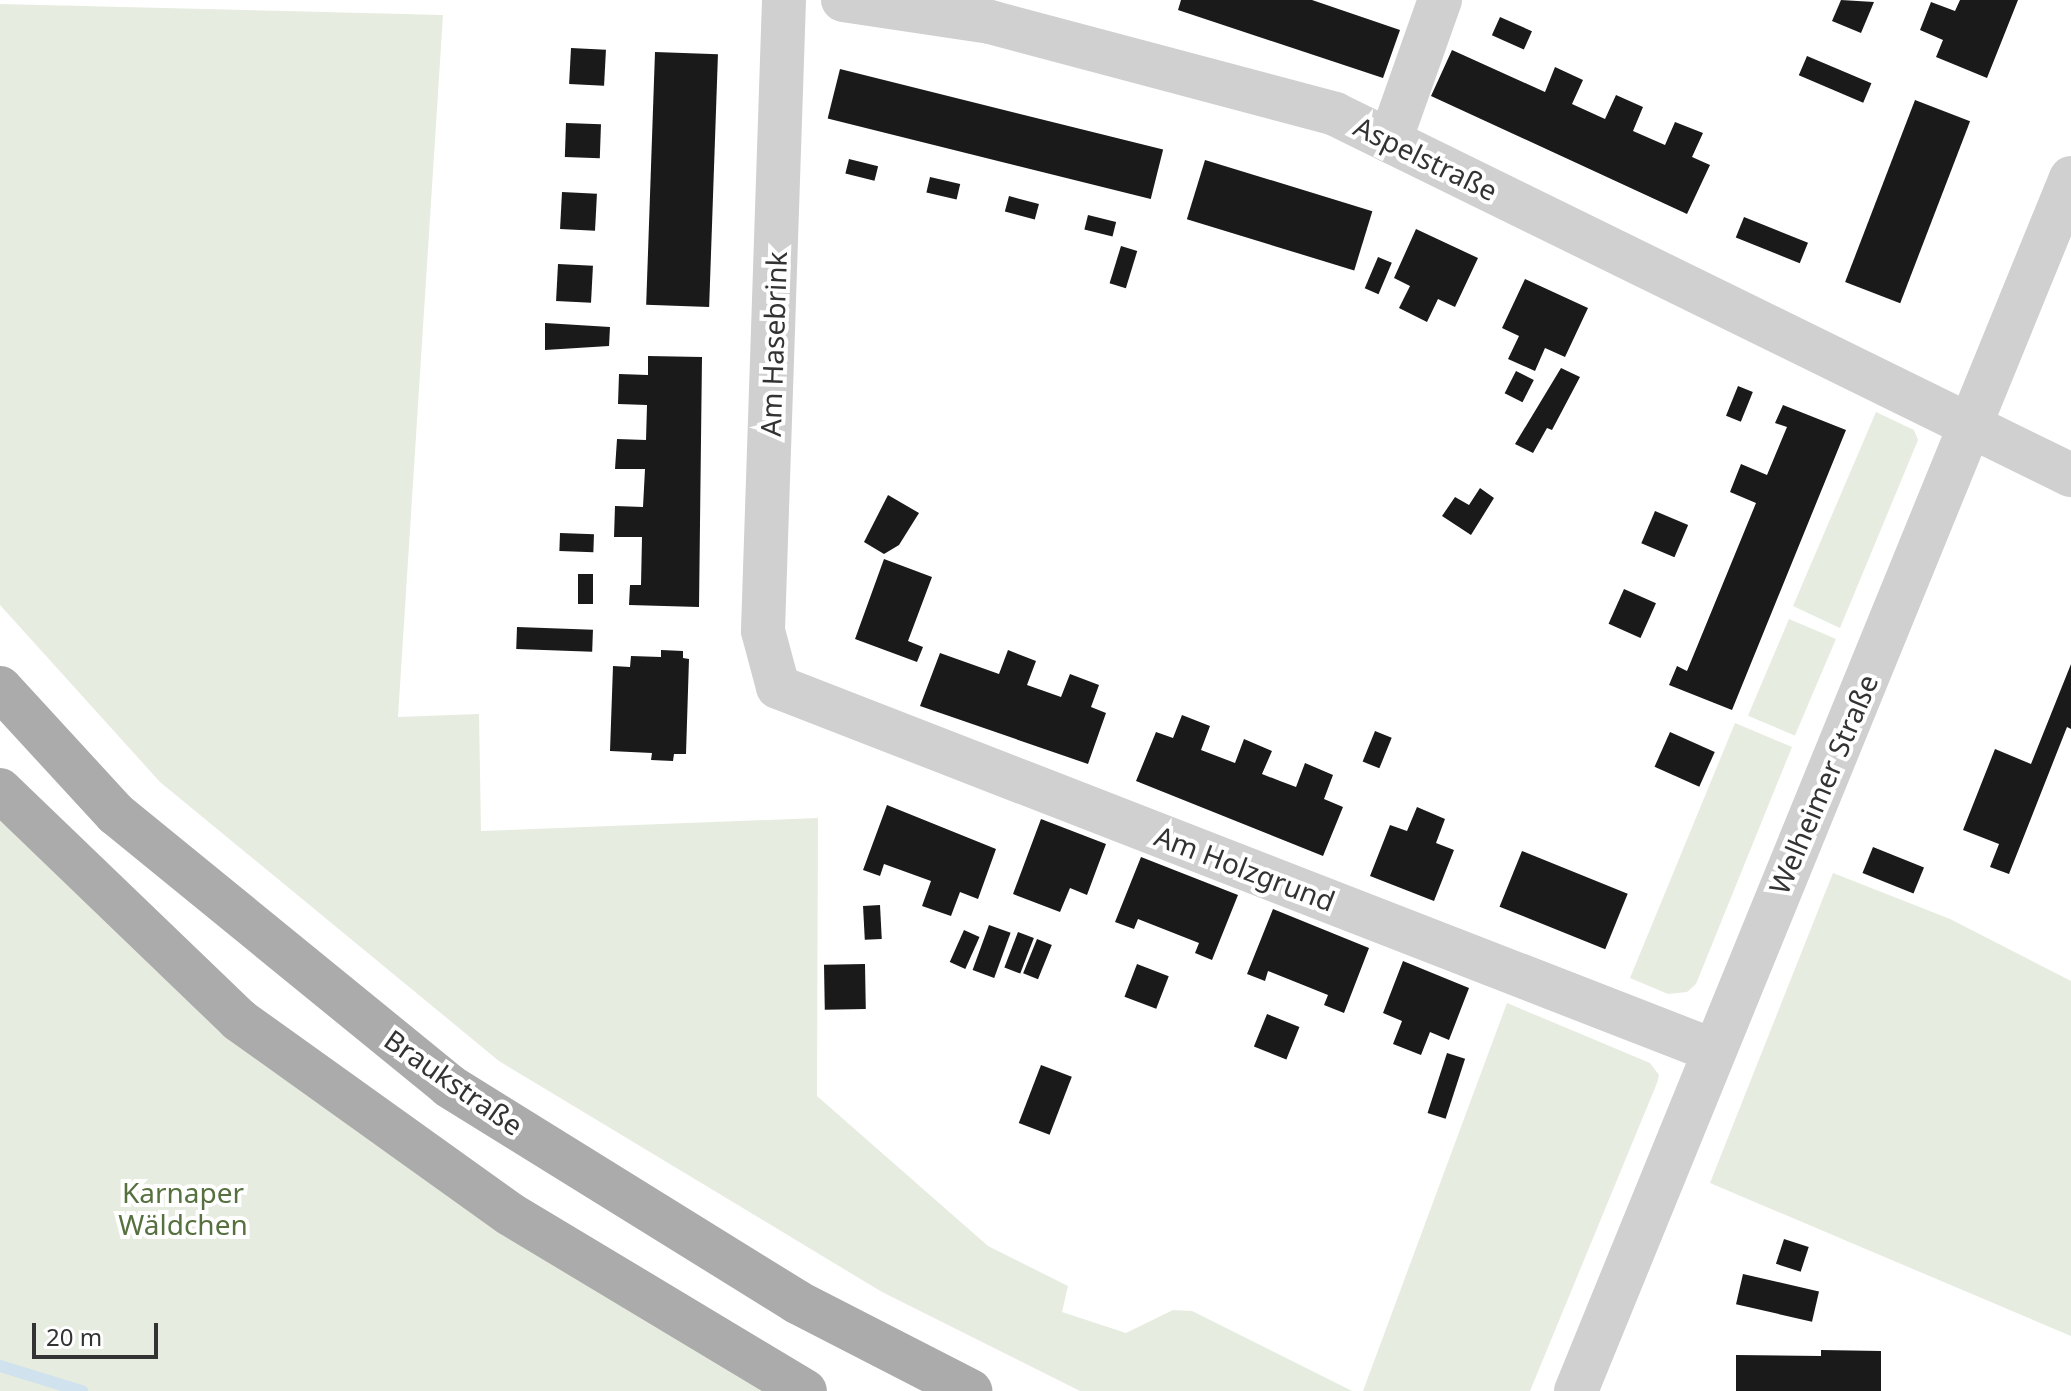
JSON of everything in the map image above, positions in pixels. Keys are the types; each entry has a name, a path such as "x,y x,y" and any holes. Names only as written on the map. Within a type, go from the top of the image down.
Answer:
{"main road":[{"name":"Braukstraße","path":"0,688 116,814 449,1086 797,1302 970,1391"},
{"path":"0,790 239,1020 510,1214 805,1391"}],"street":[{"name":"Am Hasebrink","path":"778,687 763,631 784,0"},
{"name":"Aspelstraße","path":"843,0 990,22 1335,114 1973,422 2071,475"},
{"path":"1390,141 1440,0"},
{"name":"Welheimer Straße","path":"1576,1391 1712,1050 2071,178"},
{"name":"Am Holzgrund","path":"778,687 1712,1050"}],"green space":[{"path":"0,4 443,15 398,717 479,714 481,831 818,818 817,1096 988,1246 1068,1286 1062,1312 1126,1333 1173,1310 1192,1311 1352,1391 1080,1391 882,1292 499,1061 160,782 0,605"},
{"path":"1876,412 1914,430 1918,440 1840,628 1793,606"},
{"path":"1789,619 1836,639 1795,736 1748,716"},
{"path":"1735,723 1792,747 1696,984 1687,992 1668,994 1630,978"},
{"name":"Karnaper Wäldchen","path":"0,797 233,1019 796,1391 0,1391"},
{"path":"1833,873 1950,919 2071,981 2071,1336 1710,1183"},
{"path":"1507,1003 1650,1063 1659,1075 1657,1083 1530,1391 1363,1391"}],"building":[{"path":"1181,0 1312,0 1400,30 1383,78 1178,10"},
{"path":"1841,0 1874,2 1861,33 1832,21"},
{"path":"1960,0 2018,0 1987,78 1936,57 1943,40 1920,30 1931,2 1955,11"},
{"path":"1500,17 1532,31 1524,50 1492,35"},
{"path":"571,48 606,50 604,86 569,84"},
{"path":"1452,50 1545,92 1555,67 1583,80 1572,104 1605,119 1616,95 1643,107 1633,131 1665,145 1675,122 1703,133 1692,157 1710,165 1687,214 1431,96"},
{"path":"655,52 718,54 709,307 646,305"},
{"path":"1807,56 1871,83 1863,103 1799,75"},
{"path":"840,69 1163,150 1151,199 828,118"},
{"path":"1915,100 1970,121 1900,303 1845,282"},
{"path":"566,123 601,124 600,158 565,157"},
{"path":"849,159 878,166 874,181 845,174"},
{"path":"1205,160 1372,211 1354,270 1187,219"},
{"path":"930,177 960,184 957,200 926,193"},
{"path":"562,192 597,194 595,231 560,229"},
{"path":"1009,196 1039,204 1035,219 1005,211"},
{"path":"1088,215 1116,222 1113,237 1084,230"},
{"path":"1744,217 1808,243 1800,263 1736,237"},
{"path":"1416,229 1478,258 1455,307 1438,299 1427,322 1399,308 1410,286 1394,278"},
{"path":"1121,246 1137,251 1126,288 1110,283"},
{"path":"1378,257 1392,263 1379,294 1365,288"},
{"path":"558,264 593,266 591,303 556,301"},
{"path":"1525,279 1588,308 1565,357 1545,348 1535,371 1508,359 1519,336 1502,328"},
{"path":"545,323 610,327 609,346 545,350"},
{"path":"648,356 702,357 699,607 629,605 630,585 641,585 642,537 614,537 615,506 643,507 645,469 615,469 617,439 646,440 647,405 618,404 619,374 648,375"},
{"path":"1561,368 1580,377 1552,430 1547,428 1533,453 1515,444"},
{"path":"1516,371 1534,380 1522,402 1505,393"},
{"path":"1738,386 1753,392 1741,422 1726,416"},
{"path":"1783,405 1846,430 1732,710 1669,685 1677,666 1687,671 1756,503 1730,492 1741,464 1767,475 1787,427 1775,423"},
{"path":"1480,488 1494,498 1471,535 1442,516 1455,497 1469,505"},
{"path":"888,495 919,513 899,545 884,554 864,542"},
{"path":"1655,511 1688,525 1674,557 1641,543"},
{"path":"560,533 594,534 593,552 559,551"},
{"path":"884,559 932,577 908,641 923,647 917,662 855,639"},
{"path":"578,574 593,574 593,604 578,604"},
{"path":"1624,589 1656,603 1641,638 1609,624"},
{"path":"517,627 593,630 592,652 516,649"},
{"path":"661,650 683,651 683,658 689,659 686,754 674,754 673,761 651,760 652,753 610,751 613,666 630,667 631,656 661,657"},
{"path":"1008,650 1036,661 1027,685 1061,697 1070,674 1099,685 1091,707 1106,713 1088,764 920,706 940,653 999,674"},
{"path":"2071,664 2071,729 2067,727 2009,874 1990,867 1999,844 1963,830 1995,749 2031,764"},
{"path":"1182,715 1210,726 1201,750 1235,763 1244,739 1272,751 1262,774 1296,787 1305,763 1333,775 1324,799 1343,807 1323,856 1136,781 1156,732 1173,738"},
{"path":"1375,731 1392,738 1379,768 1363,762"},
{"path":"1670,732 1715,752 1699,787 1655,767"},
{"path":"887,805 996,849 978,899 960,892 951,916 922,906 931,881 884,864 880,876 863,870"},
{"path":"1417,807 1445,819 1436,843 1454,850 1434,901 1370,876 1390,825 1407,831"},
{"path":"1041,819 1106,844 1087,895 1070,888 1060,912 1013,894"},
{"path":"1873,847 1924,868 1914,894 1863,873"},
{"path":"1522,851 1628,894 1605,949 1500,907"},
{"path":"1141,857 1238,895 1212,960 1195,953 1199,943 1138,919 1134,929 1115,922"},
{"path":"880,905 882,939 865,940 863,906"},
{"path":"1273,909 1369,948 1344,1013 1324,1005 1328,995 1268,971 1265,981 1247,974"},
{"path":"989,925 1011,933 994,978 973,970"},
{"path":"964,930 980,937 965,969 950,962"},
{"path":"1018,932 1034,938 1020,974 1004,967"},
{"path":"1037,939 1052,945 1038,979 1023,973"},
{"path":"1403,961 1469,988 1449,1040 1430,1032 1421,1055 1393,1044 1402,1021 1383,1013"},
{"path":"865,964 866,1009 825,1010 824,965"},
{"path":"1137,964 1169,976 1156,1009 1124,997"},
{"path":"1267,1014 1299,1027 1286,1060 1254,1046"},
{"path":"1447,1053 1465,1059 1446,1119 1428,1113"},
{"path":"1041,1065 1072,1077 1050,1135 1019,1123"},
{"path":"1784,1239 1809,1247 1801,1272 1776,1264"},
{"path":"1743,1274 1819,1292 1812,1322 1736,1304"},
{"path":"1821,1350 1881,1351 1881,1391 1736,1391 1736,1355 1821,1356"}],"waterway":[{"path":"0,1366 82,1391"}]}
